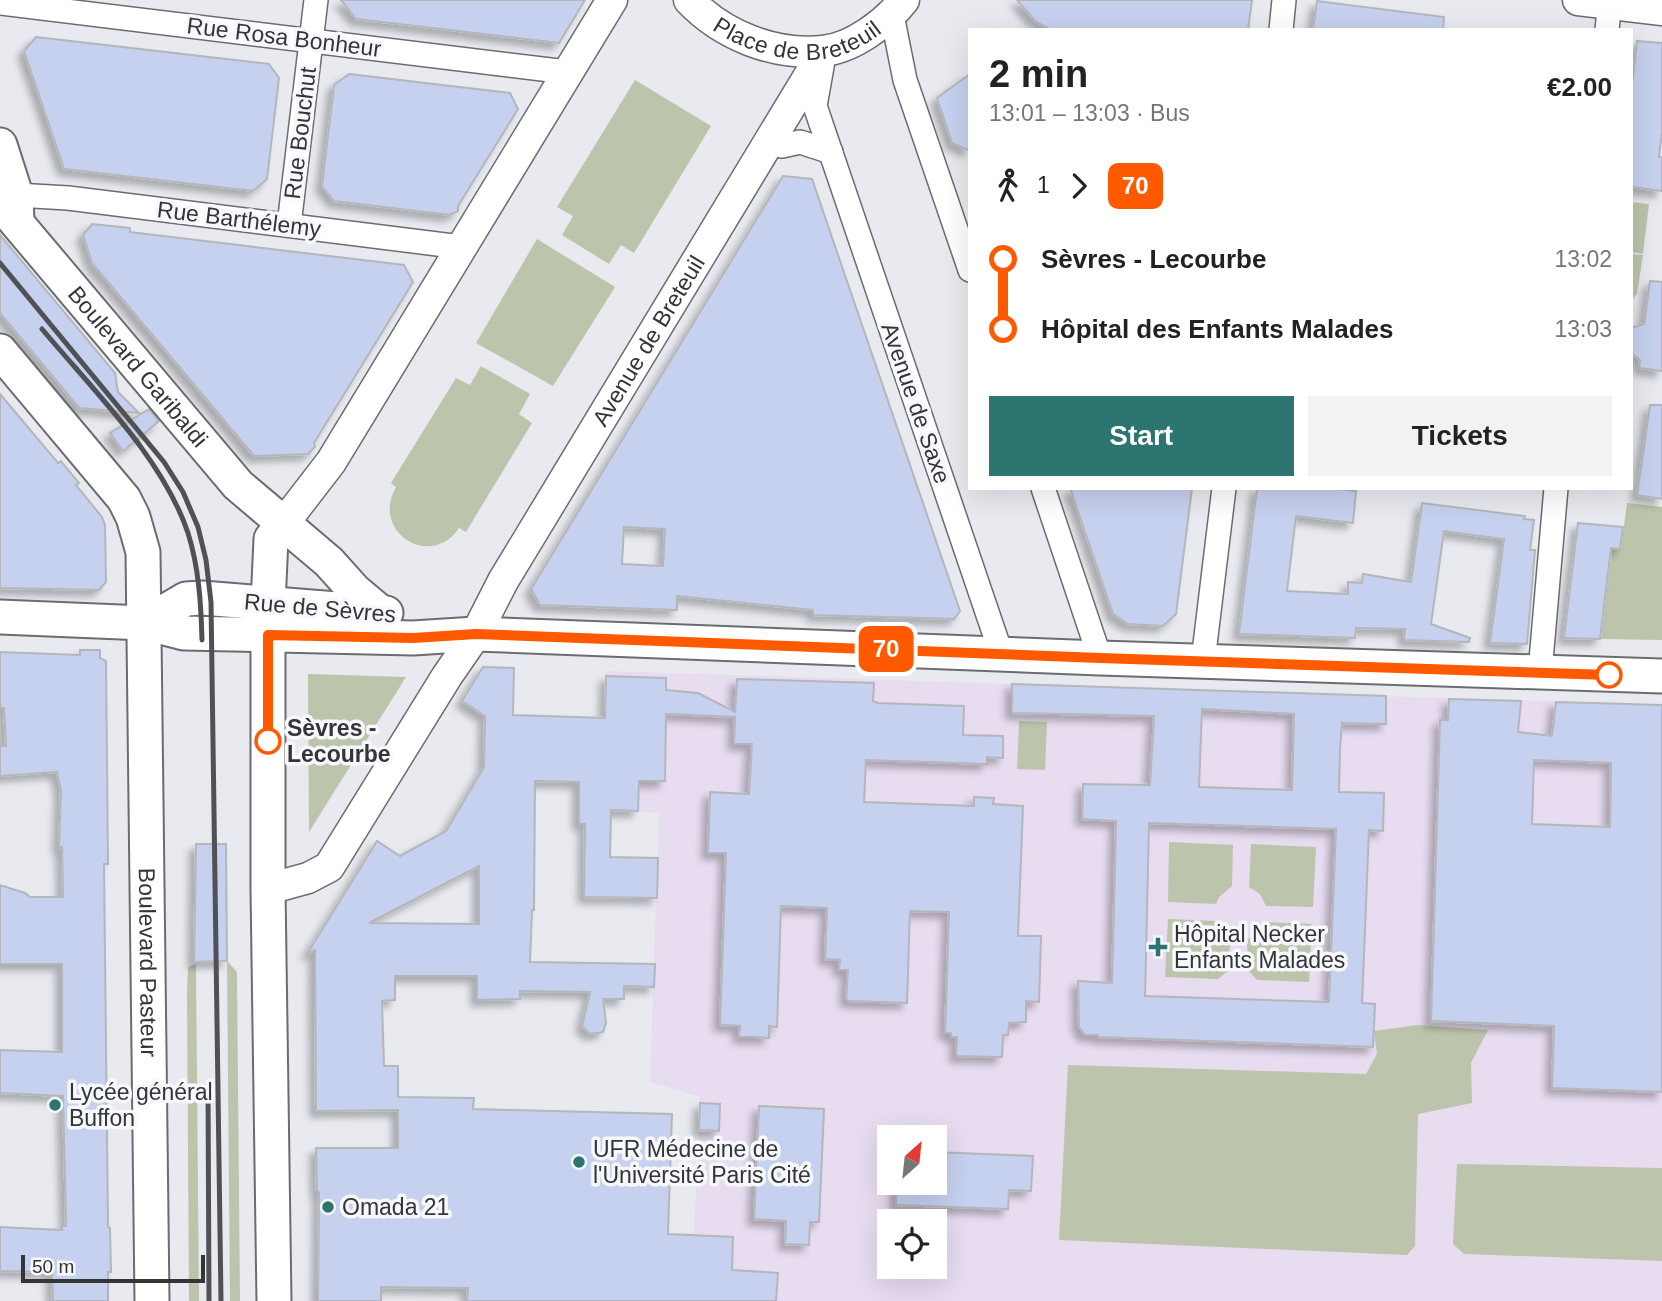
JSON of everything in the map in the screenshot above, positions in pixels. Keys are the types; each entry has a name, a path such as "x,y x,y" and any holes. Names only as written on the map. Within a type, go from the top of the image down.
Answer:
{"main road":[{"path":"0,145 11,207"},
{"name":"Boulevard Garibaldi","path":"11,207 239,485 329,562 355,592 380,612"},
{"path":"0,351 124,499 136,525 143,552 145,623"},
{"path":"274,1301 268,889 268,619 271,539 284,523"},
{"name":"Rue de Sèvres","path":"145,623 186,599 202,598 268,619 413,638 476,634 1662,676"},
{"name":"Rue de Sèvres","path":"0,617 145,623 184,633 268,619 380,612 433,617 476,634"},
{"name":"Boulevard Pasteur","path":"145,623 152,1301"}],"street":[{"name":"Rue Bouchut","path":"289,225 316,0"},
{"path":"284,523 331,463 612,0"},
{"name":"Place de Breteuil","path":"689,0 715,23 750,41 796,51 824,51 867,35 898,7"},
{"path":"1281,28 1284,0"},
{"path":"1578,0 1609,11 1662,10"},
{"name":"Rue Rosa Bonheur","path":"0,3 568,72"},
{"path":"898,7 902,69 968,264"},
{"name":"Avenue de Breteuil","path":"476,634 503,580 824,51"},
{"name":"Avenue de Saxe","path":"824,51 816,106 1000,653"},
{"path":"769,142 782,146 800,142 831,152"},
{"name":"Rue Barthélemy","path":"11,207 68,198 461,247"},
{"path":"1044,490 1100,658"},
{"path":"1203,661 1224,490"},
{"path":"1540,672 1556,490"},
{"path":"268,889 308,877 329,867 447,676 476,634"}],"shaded area":[{"name":"Hôpital Necker Enfants Malades","path":"605,671 1662,705 1662,1301 691,1301 700,1097 650,1082 659,813 605,810"}],"green space":[{"path":"635,80 711,126 634,253 621,245 609,264 562,235 573,216 557,207"},
{"path":"1633,202 1649,204 1643,254 1633,252"},
{"path":"537,239 615,287 553,386 476,343"},
{"path":"1633,254 1643,255 1637,294 1633,299"},
{"path":"481,366 530,394 519,414 532,423 466,532 459,528 447,540 434,546 420,545 407,540 397,531 391,518 390,503 396,487 391,483 456,378 470,385"},
{"path":"1627,503 1662,507 1662,640 1601,639 1612,549 1621,549"},
{"path":"308,674 406,677 309,832"},
{"path":"1019,721 1047,722 1045,770 1017,769"},
{"path":"1169,842 1233,845 1232,886 1219,897 1216,904 1168,902"},
{"path":"1251,844 1316,847 1313,907 1266,906 1260,894 1249,887"},
{"path":"1168,919 1215,921 1222,933 1230,938 1229,970 1218,979 1165,977"},
{"path":"1266,922 1312,924 1309,982 1257,980 1248,970 1247,940 1260,931"},
{"path":"227,961 237,972 240,1301 230,1301"},
{"path":"196,964 199,1301 189,1301 187,992 188,967"},
{"path":"1417,1025 1488,1030 1471,1063 1472,1103 1418,1114 1415,1246 1407,1255 1059,1240 1068,1065 1366,1074 1377,1054 1374,1031"},
{"path":"1457,1164 1662,1168 1662,1261 1464,1254 1453,1244"}],"building":[{"path":"341,0 585,0 559,43 356,19"},
{"path":"1017,0 1252,0 1248,28 1047,28 1035,21"},
{"path":"1317,1 1444,17 1443,28 1313,28"},
{"path":"36,37 269,64 279,78 267,179 253,191 64,169 24,51"},
{"path":"1637,41 1662,43 1662,132 1659,157 1662,157 1662,191 1633,187 1633,76"},
{"path":"349,74 510,93 518,109 458,206 458,211 449,215 334,201 322,186 334,85"},
{"path":"968,75 968,150 952,143 937,98"},
{"path":"783,176 812,179 960,611 954,619 813,615 813,610 677,596 677,610 540,605 531,589","holes":["624,527 665,529 663,566 622,564"]},
{"path":"92,224 130,228 130,232 404,265 413,282 314,443 315,447 308,454 254,456 92,263 83,235"},
{"path":"0,235 115,373 118,392 139,413 79,408 0,313"},
{"path":"1650,281 1662,282 1662,371 1639,368 1640,360 1633,355 1633,327 1644,324"},
{"path":"0,394 58,463 61,461 102,517 105,525 106,582 99,590 0,588"},
{"path":"1650,405 1662,405 1662,499 1637,495"},
{"path":"149,409 159,421 123,451 110,433"},
{"path":"1071,490 1192,490 1176,614 1163,626 1128,624 1113,614"},
{"path":"1257,490 1356,491 1353,523 1296,516 1287,591 1348,594 1348,582 1362,583 1363,574 1411,582 1422,503 1525,516 1524,519 1534,520 1530,550 1535,550 1527,644 1490,643 1504,539 1444,531 1431,624 1470,638 1469,642 1404,640 1405,629 1356,628 1355,638 1239,634"},
{"path":"1578,523 1623,527 1620,549 1611,548 1600,639 1564,638"},
{"path":"80,650 100,650 100,658 106,661 108,864 104,864 108,1227 111,1272 108,1272 108,1301 53,1301 52,1272 0,1271 0,1227 62,1230 62,1226 66,1226 63,1096 0,1093 0,1050 62,1052 62,964 0,964 0,885 30,897 63,897 62,847 59,848 61,790 57,772 0,776 0,746 6,746 4,708 0,708 0,652 80,655"},
{"path":"483,667 514,668 513,715 605,718 606,676 666,678 666,690 698,693 735,712 737,679 874,683 873,701 964,706 963,735 1003,736 1003,758 987,757 987,764 866,760 864,802 974,806 974,797 994,798 993,804 1023,806 1018,936 1041,936 1039,1002 1026,1001 1026,1022 1009,1023 1008,1035 1003,1035 1002,1057 956,1056 957,1037 945,1033 949,912 910,911 907,1003 849,1001 846,999 848,970 839,970 840,960 825,959 827,908 781,906 777,1027 769,1026 769,1038 739,1037 740,1026 720,1025 726,853 708,853 710,792 749,794 752,744 734,744 735,717 666,714 665,781 639,781 638,811 611,810 610,857 658,858 657,898 584,897 585,824 579,824 579,782 535,781 534,910 530,962 655,964 654,987 624,986 624,999 603,999 606,1023 603,1032 590,1034 582,1026 590,992 520,991 520,999 477,1000 477,976 395,976 395,1000 382,1001 384,1066 398,1066 398,1097 474,1098 473,1109 672,1114 668,1234 733,1237 732,1270 778,1273 776,1301 467,1301 468,1288 381,1287 381,1301 318,1301 319,1192 316,1148 398,1148 398,1110 316,1111 315,950 307,954 377,841 400,856 446,831 484,767 485,716 462,701","holes":["479,866 479,924 369,923"]},
{"path":"1012,684 1386,696 1386,724 1342,723 1340,749 1339,792 1384,793 1383,831 1369,830 1362,1003 1375,1004 1373,1047 1085,1035 1079,1027 1078,981 1112,983 1116,821 1082,819 1083,784 1150,785 1154,716 1012,713","holes":["1202,709 1294,714 1292,790 1199,787","1149,823 1336,829 1329,1002 1145,996"]},
{"path":"1449,699 1521,701 1518,732 1552,736 1556,702 1662,705 1662,1092 1552,1088 1554,1026 1431,1021 1440,720 1448,720","holes":["1534,760 1611,763 1610,827 1532,824"]},
{"path":"196,844 226,844 227,961 194,962"},
{"path":"700,1103 720,1104 719,1131 699,1130"},
{"path":"759,1106 824,1109 819,1222 810,1222 809,1245 785,1244 786,1221 754,1219"},
{"path":"947,1153 1033,1156 1031,1191 1009,1190 1008,1209 896,1205 896,1195 947,1195"}],"railway":[{"path":"0,263 164,462 183,492 198,527 206,560 211,602 221,1301"},
{"path":"42,329 144,451 177,505 195,559 202,640"},
{"path":"208,1084 209,1301"}],"bus line":[{"name":"70","path":"268,741 268,635 413,638 476,634 1609,675"}],"place":[{"name":"Sèvres - Lecourbe","path":"268,741"},
{"name":"Hôpital Necker Enfants Malades","path":"1158,947"},
{"name":"Lycée général Buffon","path":"55,1105"},
{"name":"UFR Médecine de l'Université Paris Cité","path":"579,1162"},
{"name":"Omada 21","path":"328,1207"}]}
